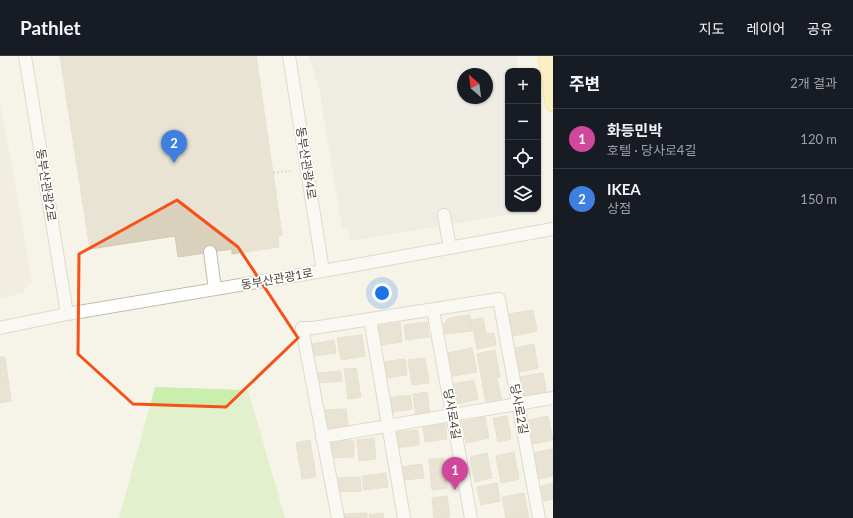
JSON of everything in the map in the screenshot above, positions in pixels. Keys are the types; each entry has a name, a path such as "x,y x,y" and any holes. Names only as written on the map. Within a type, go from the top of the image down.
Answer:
{"main road":[{"path":"546,56 553,104"}],"street":[{"name":"동부산관광2로","path":"25,56 67,314"},
{"name":"동부산관광4로","path":"289,56 323,271"},
{"path":"444,215 450,248"},
{"name":"동부산관광1로","path":"0,328 67,314 323,271 553,229"},
{"path":"210,252 215,289"},
{"name":"당사로2길","path":"433,310 498,299 539,518"},
{"path":"338,518 302,328 313,328 433,310"},
{"name":"당사로4길","path":"433,310 471,518"},
{"path":"370,319 404,518"},
{"path":"322,437 553,398"}],"path":[{"path":"273,173 290,171"}],"highlighted area":[{"path":"177,200 238,247 298,338 226,407 133,404 78,354 79,254"}],"shaded area":[{"path":"309,56 516,56 518,68 505,68 505,212 523,212 350,241 347,227 342,228 319,88"},
{"path":"0,100 32,280 23,293 0,298"}],"green space":[{"path":"155,387 248,390 285,518 119,518"}],"building":[{"path":"60,56 256,56 282,235 278,236 279,247 232,254 232,249 178,257 175,236 90,249"},
{"path":"533,310 537,331 513,336 509,314"},
{"path":"470,315 472,331 445,334 444,324 449,318"},
{"path":"483,318 486,334 494,333 496,345 477,349 471,320"},
{"path":"427,322 429,337 406,340 404,325"},
{"path":"400,323 402,342 379,345 377,326"},
{"path":"362,335 365,356 341,360 337,338"},
{"path":"334,340 336,353 314,356 312,344"},
{"path":"534,344 538,368 519,372 515,348"},
{"path":"472,348 477,372 453,376 448,353"},
{"path":"495,350 500,377 482,381 477,354"},
{"path":"0,357 5,357 11,401 0,403"},
{"path":"425,358 429,383 412,385 408,360"},
{"path":"405,359 407,375 385,378 383,362"},
{"path":"356,368 361,397 348,399 344,369"},
{"path":"341,371 342,381 318,383 317,373"},
{"path":"543,373 547,396 524,401 520,377"},
{"path":"497,379 503,405 487,408 482,382"},
{"path":"474,380 478,399 457,404 453,384"},
{"path":"427,392 430,415 416,417 413,394"},
{"path":"410,395 412,409 390,412 388,398"},
{"path":"346,409 348,426 324,428 322,410"},
{"path":"507,416 511,439 498,442 493,418"},
{"path":"548,416 553,440 532,444 528,420"},
{"path":"485,417 489,438 466,443 462,422"},
{"path":"445,424 447,439 425,442 423,427"},
{"path":"418,430 419,445 394,448 392,433"},
{"path":"374,438 376,459 359,461 357,440"},
{"path":"310,440 316,477 302,479 296,443"},
{"path":"330,441 354,441 354,457 330,458"},
{"path":"553,449 553,476 538,479 533,453"},
{"path":"514,452 519,479 501,483 496,456"},
{"path":"487,453 492,478 475,482 470,457"},
{"path":"444,458 447,488 432,490 429,459"},
{"path":"422,464 424,478 402,480 400,467"},
{"path":"386,473 388,487 364,490 362,476"},
{"path":"360,477 361,491 336,492 335,478"},
{"path":"497,483 500,501 481,505 477,487"},
{"path":"553,483 553,499 544,501 541,486"},
{"path":"524,493 529,518 506,518 502,497"},
{"path":"447,496 450,517 434,518 432,498"},
{"path":"367,513 367,518 342,518 342,514"},
{"path":"383,513 384,518 370,518 369,515"}],"place":[{"name":"IKEA","path":"174,163"},
{"name":"화등민박","path":"455,490"}]}
